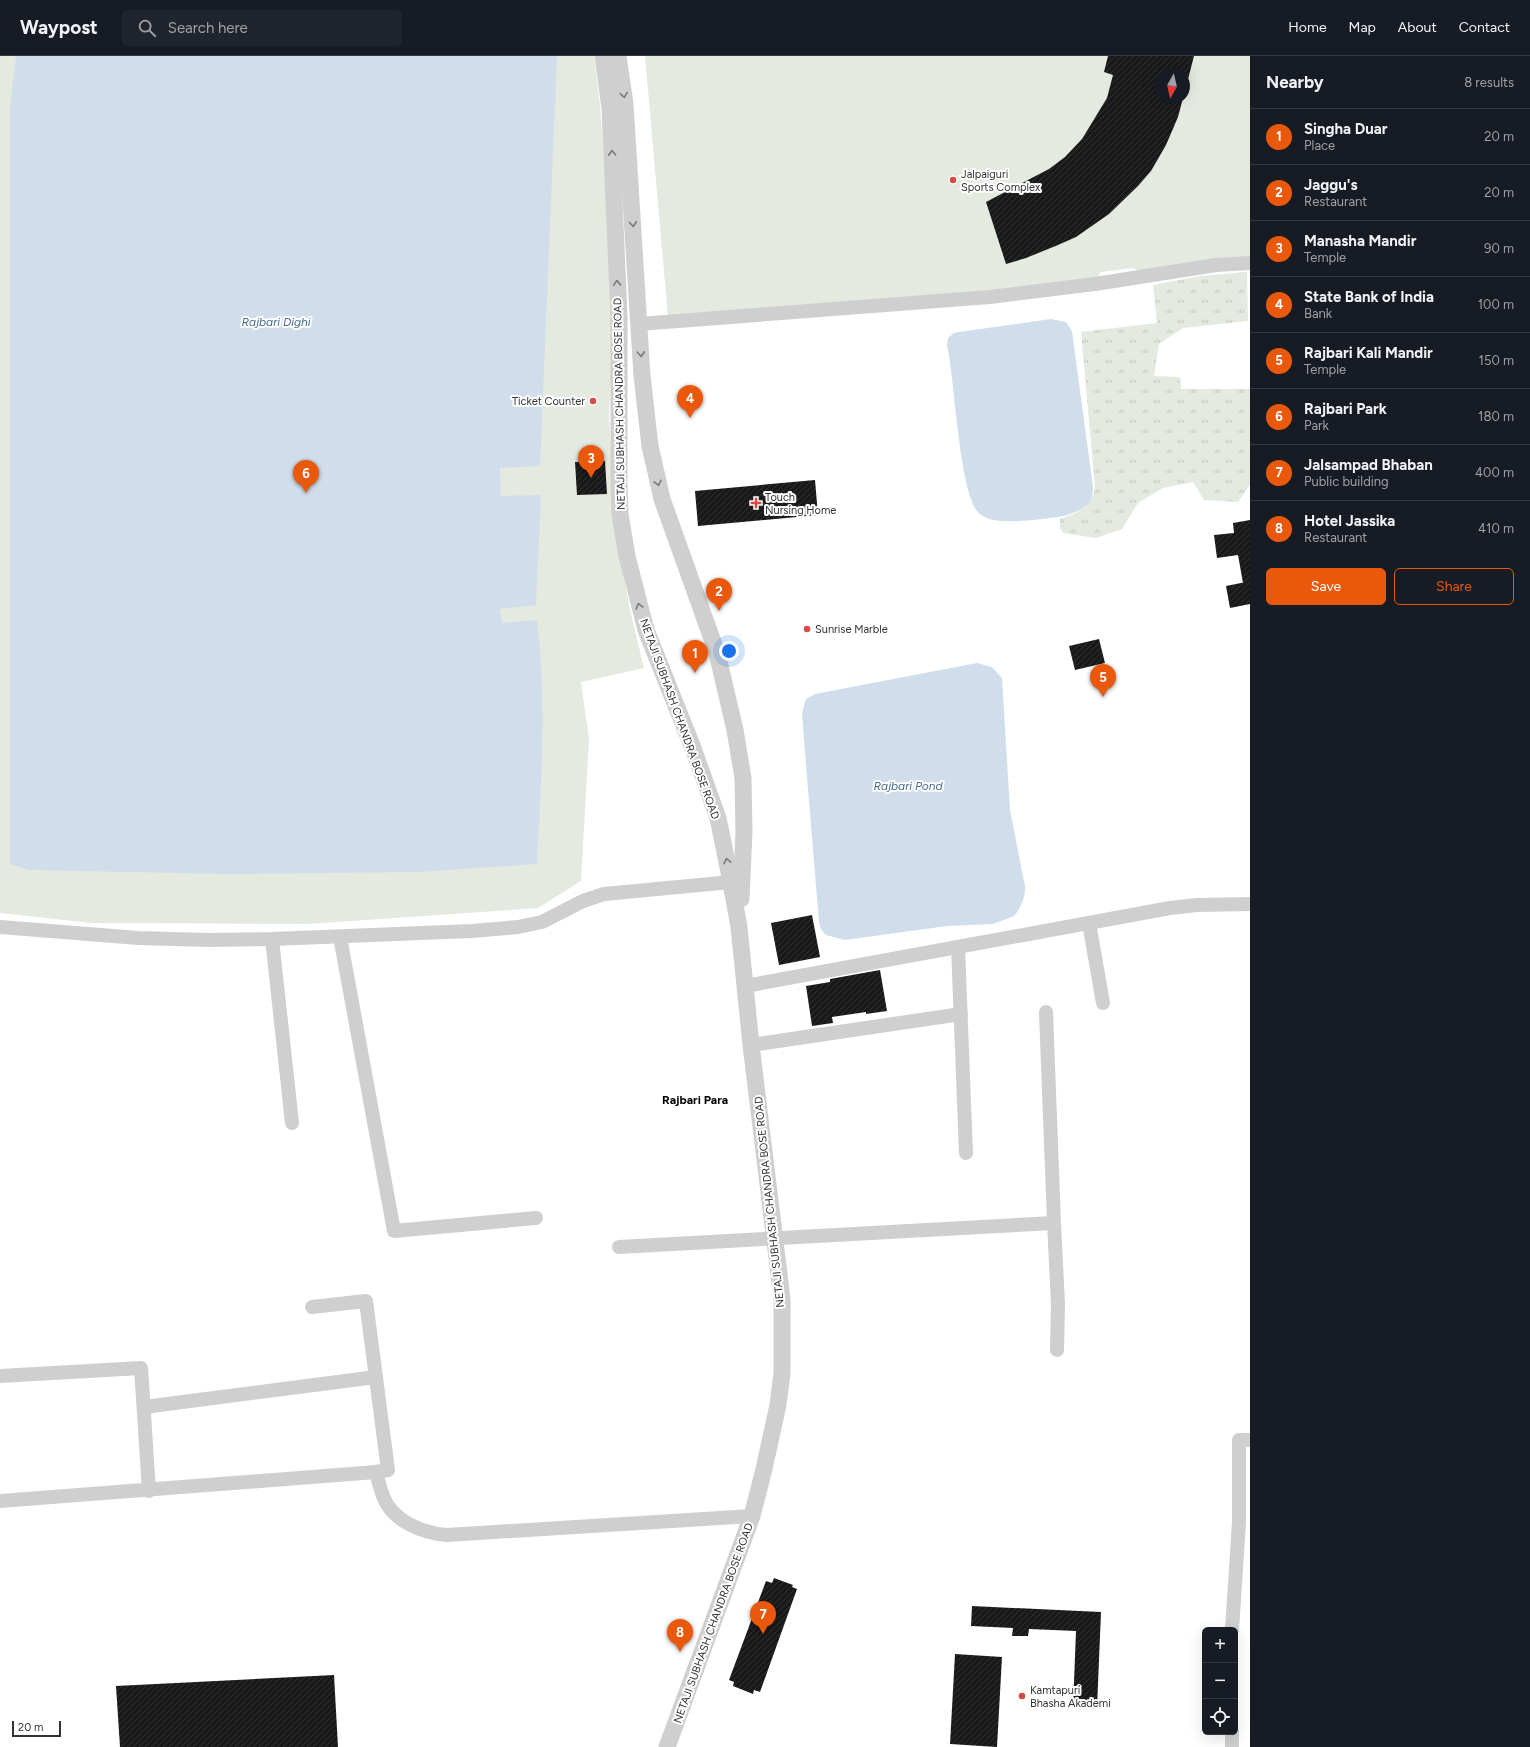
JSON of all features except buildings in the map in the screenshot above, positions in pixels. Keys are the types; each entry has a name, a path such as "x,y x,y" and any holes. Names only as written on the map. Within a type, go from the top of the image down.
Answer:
{"street":[{"name":"NETAJI SUBHASH CHANDRA BOSE ROAD","path":"603,56 610,108 619,316 617,411 620,514 627,556 646,630 693,748 718,818 739,927 751,1045 782,1299 782,1374 778,1405 764,1469 752,1516 668,1746"},
{"name":"NETAJI SUBHASH CHANDRA BOSE ROAD","path":"618,56 625,104 642,376 650,446 662,499 717,653 735,730 743,778 744,832 739,927"},
{"path":"639,324 990,297 1095,284 1216,265 1250,263"},
{"path":"0,927 138,938 272,939 472,931 518,927 542,922 583,901 604,894 731,882"},
{"path":"745,986 1089,923 1197,905 1250,904"},
{"path":"1089,923 1103,1003"},
{"path":"340,937 394,1231 536,1218"},
{"path":"272,939 292,1123"},
{"path":"958,947 966,1153"},
{"path":"1046,1012 1058,1304 1058,1350"},
{"path":"751,1045 961,1014"},
{"path":"619,1247 1054,1223"},
{"path":"0,1502 149,1491 388,1470 366,1300 312,1307"},
{"path":"0,1376 142,1368 149,1491"},
{"path":"144,1407 376,1377"},
{"path":"1232,1627 1242,1522 1239,1440 1250,1440"},
{"path":"376,1472 383,1498 396,1515 414,1528 436,1534 446,1535 752,1516"},
{"path":"1232,1735 1232,1747"}],"green space":[{"name":"Rajbari Dighi","path":"0,56 594,56 600,105 612,263 612,371 609,410 613,514 629,605 644,668 581,682 589,739 581,881 538,908 308,924 92,923 0,913"},
{"name":"Jalpaiguri Sports Complex","path":"645,56 1250,56 1250,261 1139,272 1134,268 1100,272 1098,279 1026,290 668,317"},
{"path":"1247,272 1248,321 1183,328 1159,344 1154,376 1180,377 1181,389 1250,389 1250,485 1238,502 1204,500 1193,482 1163,488 1138,503 1122,529 1096,538 1063,533 1060,528 1060,519 1078,512 1086,506 1093,495 1095,488 1081,332 1157,323 1153,285 1200,276"}],"water":[{"name":"Rajbari Dighi","path":"16,56 557,56 540,466 500,468 501,496 541,495 536,605 500,609 502,623 537,620 542,681 542,742 537,864 419,872 228,874 29,870 10,864 10,108"},
{"path":"1051,319 1066,322 1072,331 1093,487 1091,498 1088,504 1082,509 1074,513 1061,516 1017,521 987,518 980,514 973,504 967,486 962,462 947,346 948,338 954,333 959,332"},
{"name":"Rajbari Pond","path":"977,663 992,667 1002,678 1010,810 1025,886 1024,898 1019,909 1014,916 993,924 947,926 845,940 826,935 821,929 819,922 802,713 806,699 815,694"}],"place":[{"name":"Jalpaiguri Sports Complex","path":"953,180"},
{"name":"Ticket Counter","path":"593,401"},
{"name":"State Bank of India","path":"690,418"},
{"name":"Manasha Mandir","path":"591,478"},
{"name":"Rajbari Park","path":"306,493"},
{"name":"Touch Nursing Home","path":"756,503"},
{"name":"Jaggu's","path":"719,611"},
{"name":"Sunrise Marble","path":"807,629"},
{"name":"Singha Duar","path":"695,673"},
{"name":"Rajbari Kali Mandir","path":"1103,697"},
{"name":"Jalsampad Bhaban","path":"763,1634"},
{"name":"Hotel Jassika","path":"680,1652"},
{"name":"Kamtapuri Bhasha Akademi","path":"1022,1696"}],"district":[{"name":"Rajbari Para","path":"695,1100"}]}
